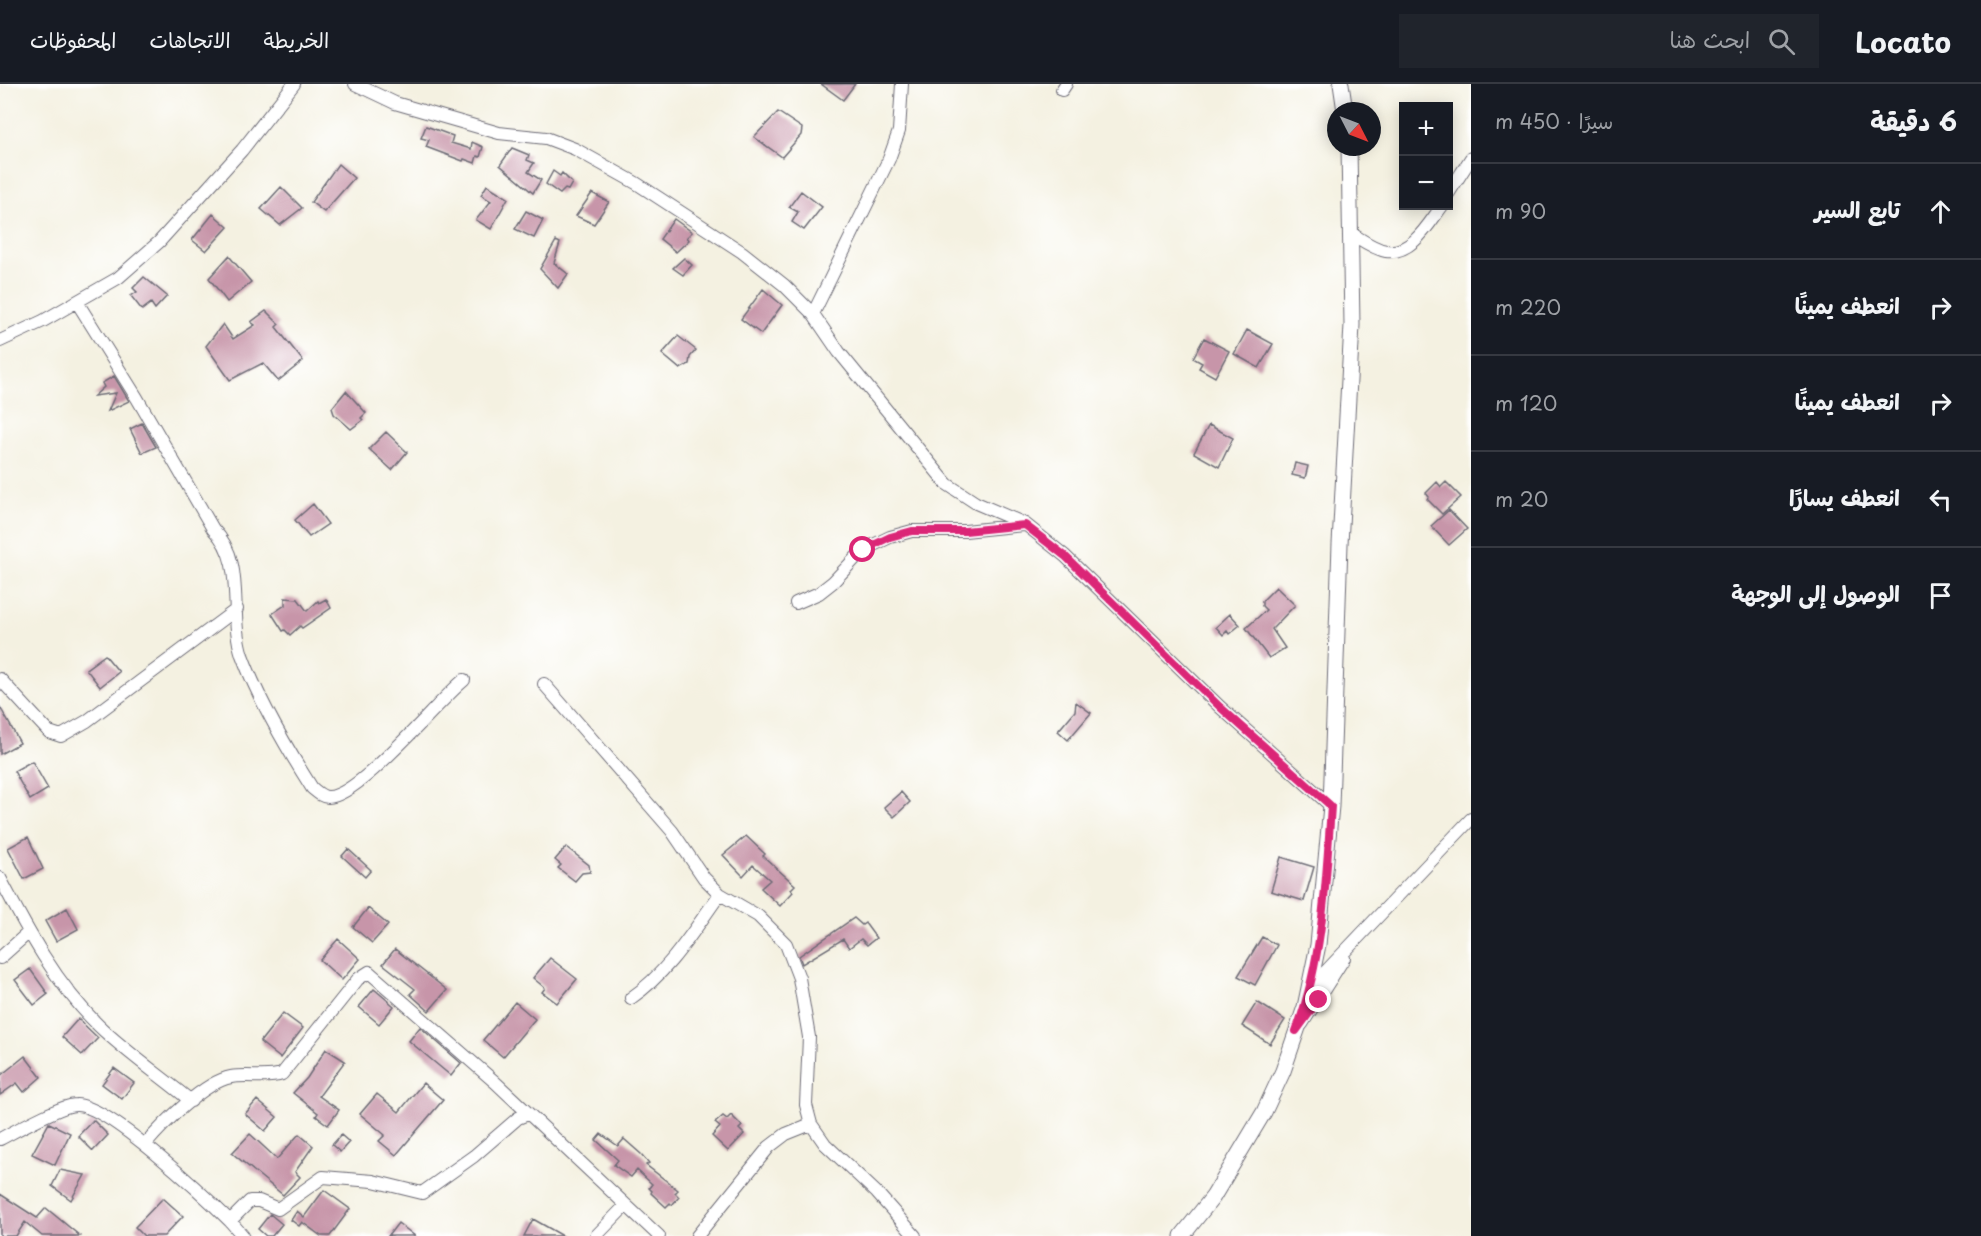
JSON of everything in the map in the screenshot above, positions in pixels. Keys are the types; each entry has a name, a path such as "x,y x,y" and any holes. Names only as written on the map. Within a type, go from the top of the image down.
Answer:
{"street":[{"path":"0,341 77,302 118,278 159,242 242,150 294,84"},
{"path":"355,84 395,104 499,133 546,138 575,149 636,183 742,252 784,285 813,314 839,352 947,484 976,503 1025,525 1065,556 1220,707 1331,806"},
{"path":"813,314 889,159 899,131 902,84"},
{"path":"1341,84 1344,102"},
{"path":"1182,1236 1213,1197 1264,1112 1283,1071 1310,988 1325,892 1331,806 1340,544 1352,325 1349,156"},
{"path":"1453,187 1471,158"},
{"path":"1352,234 1383,251 1400,250 1411,244 1439,210"},
{"path":"77,302 137,398 213,529 228,548 237,609 237,632 247,664 291,754 312,788 323,796 336,795 378,767 464,680"},
{"path":"796,603 819,593 833,582 863,550 890,537 912,531 965,531 1025,525"},
{"path":"0,679 49,732 61,736 87,721 237,609"},
{"path":"544,684 665,822 704,878 720,894 758,916 786,944 799,978 809,1037 806,1105 811,1124 825,1144 877,1193 915,1236"},
{"path":"1310,988 1348,951 1471,819"},
{"path":"0,878 28,933 68,991 99,1026 191,1101"},
{"path":"631,998 647,987 662,971 720,894"},
{"path":"0,958 28,933"},
{"path":"1296,1031 1319,1000 1348,951"},
{"path":"145,1145 166,1121 218,1081 231,1077 275,1077 282,1074 358,979 369,972 528,1114 659,1236"},
{"path":"0,1139 77,1105 126,1130 230,1221 243,1236"},
{"path":"230,1221 250,1201 259,1201 278,1209 285,1207 306,1187 323,1177 373,1181 422,1192 474,1156 518,1119 528,1114"},
{"path":"697,1236 769,1147 786,1134 811,1124"},
{"path":"596,1236 626,1204"}],"building":[{"path":"821,84 855,84 843,100"},
{"path":"778,112 802,128 801,135 782,157 754,137"},
{"path":"426,126 453,136 451,143 471,149 472,142 483,147 480,157 477,156 475,163 464,159 463,161 426,147 429,140 421,138"},
{"path":"512,148 529,155 527,160 534,163 528,172 541,180 533,193 500,165"},
{"path":"338,164 354,178 324,212 311,202"},
{"path":"553,171 560,176 562,173 572,183 568,190 565,189 560,194 546,184"},
{"path":"487,185 508,198 491,229 476,220 491,201 481,195"},
{"path":"281,187 302,208 280,225 261,209"},
{"path":"801,191 822,207 804,230 792,222 798,212 789,207"},
{"path":"592,193 609,202 594,224 576,216"},
{"path":"526,211 543,220 534,238 515,229"},
{"path":"213,214 228,227 206,251 192,240"},
{"path":"674,219 692,232 687,237 689,240 676,252 660,239"},
{"path":"556,241 560,243 554,263 568,274 558,288 540,269"},
{"path":"229,256 251,282 227,302 209,278"},
{"path":"684,258 692,265 683,275 673,268"},
{"path":"144,277 167,296 155,309 151,303 142,310 131,296 137,292 133,288"},
{"path":"763,289 782,305 761,334 741,319"},
{"path":"266,311 279,324 276,327 303,361 278,381 263,363 230,380 206,346 223,324 233,339 255,325 251,322"},
{"path":"1247,330 1273,344 1259,368 1234,354"},
{"path":"678,336 696,350 690,357 689,364 680,369 662,354"},
{"path":"1204,338 1229,351 1215,377 1199,368 1202,363 1193,358"},
{"path":"114,376 129,401 108,411 116,393 94,396 104,387 102,383"},
{"path":"346,391 366,413 361,418 363,420 351,429 334,414 332,408"},
{"path":"142,423 156,447 142,453 130,429"},
{"path":"1209,425 1233,438 1219,467 1194,453"},
{"path":"386,432 407,452 392,470 369,449"},
{"path":"1295,463 1308,466 1305,478 1292,475"},
{"path":"1437,482 1441,487 1446,482 1461,497 1442,514 1427,499 1429,497 1426,493"},
{"path":"313,504 328,524 309,537 295,520"},
{"path":"1449,510 1467,529 1449,545 1431,526"},
{"path":"1276,587 1295,605 1272,629 1285,648 1269,658 1246,628 1266,610 1262,606 1262,601"},
{"path":"285,598 298,599 307,611 318,601 319,603 326,599 331,608 302,628 300,626 290,635 285,630 283,631 272,614 285,605"},
{"path":"1230,614 1240,625 1229,634 1227,631 1223,635 1216,627"},
{"path":"105,655 119,672 100,687 86,669"},
{"path":"1076,702 1091,713 1068,740 1058,731 1075,711"},
{"path":"0,707 20,743 0,754"},
{"path":"32,761 48,789 30,800 14,771"},
{"path":"901,792 910,802 894,817 884,807"},
{"path":"746,836 765,854 763,856 795,885 791,889 793,892 780,906 761,888 770,880 753,865 743,876 723,855"},
{"path":"28,837 43,869 24,879 8,848"},
{"path":"566,847 589,865 590,872 582,873 575,881 558,868 561,865 555,860"},
{"path":"348,849 371,870 365,877 342,856"},
{"path":"1281,857 1314,867 1304,901 1271,891"},
{"path":"67,908 78,929 56,941 45,921"},
{"path":"368,908 388,925 372,943 353,927"},
{"path":"854,918 862,925 865,923 876,938 867,945 861,939 849,948 843,939 802,964 799,956"},
{"path":"1262,937 1277,945 1255,985 1238,976"},
{"path":"338,939 360,959 342,980 320,960"},
{"path":"395,949 447,990 429,1011 410,994 415,989 383,964"},
{"path":"550,958 577,979 557,1003 542,992 545,988 533,978"},
{"path":"30,969 48,994 34,1005 15,980"},
{"path":"374,989 394,1006 379,1024 359,1007"},
{"path":"515,1002 535,1019 503,1057 483,1040"},
{"path":"1257,1002 1285,1020 1270,1044 1242,1026"},
{"path":"283,1013 303,1028 280,1058 260,1042"},
{"path":"78,1019 98,1038 82,1055 62,1037"},
{"path":"420,1027 461,1063 451,1076 409,1041"},
{"path":"326,1049 345,1061 319,1096 339,1110 328,1125 316,1116 318,1113 293,1093 307,1078"},
{"path":"25,1056 41,1077 24,1092 17,1083 0,1095 0,1076"},
{"path":"114,1068 134,1083 122,1099 102,1084"},
{"path":"423,1083 443,1100 396,1155 379,1141 385,1135 360,1114 377,1094 399,1112"},
{"path":"257,1100 277,1117 265,1131 245,1114"},
{"path":"731,1115 742,1126 739,1129 744,1134 728,1151 712,1136 720,1127 715,1123 723,1116 727,1119"},
{"path":"93,1120 108,1135 93,1151 78,1136"},
{"path":"49,1123 70,1133 55,1165 32,1154"},
{"path":"250,1134 277,1159 299,1134 313,1146 295,1172 300,1177 283,1195 232,1153"},
{"path":"601,1134 618,1146 624,1139 649,1163 646,1165 678,1190 675,1193 679,1197 672,1205 670,1203 666,1207 651,1193 649,1188 652,1184 637,1170 631,1177 614,1165 618,1160 596,1140"},
{"path":"341,1135 349,1142 340,1152 332,1145"},
{"path":"60,1170 85,1175 71,1200 52,1186"},
{"path":"324,1190 350,1209 330,1236 321,1236 302,1222 299,1226 291,1220 297,1211 304,1217"},
{"path":"0,1194 37,1218 46,1208 80,1236 42,1236 25,1222 16,1236 0,1236"},
{"path":"163,1198 183,1216 164,1236 144,1236 135,1227"},
{"path":"270,1214 282,1224 272,1236 266,1236 258,1229"},
{"path":"533,1219 563,1236 524,1236"},
{"path":"398,1223 415,1236 388,1236"}],"route":[{"path":"863,550 890,537 912,531 965,531 1025,525 1065,556 1220,707 1331,806 1325,892 1318,945 1305,1008 1296,1031 1319,1000"}]}
